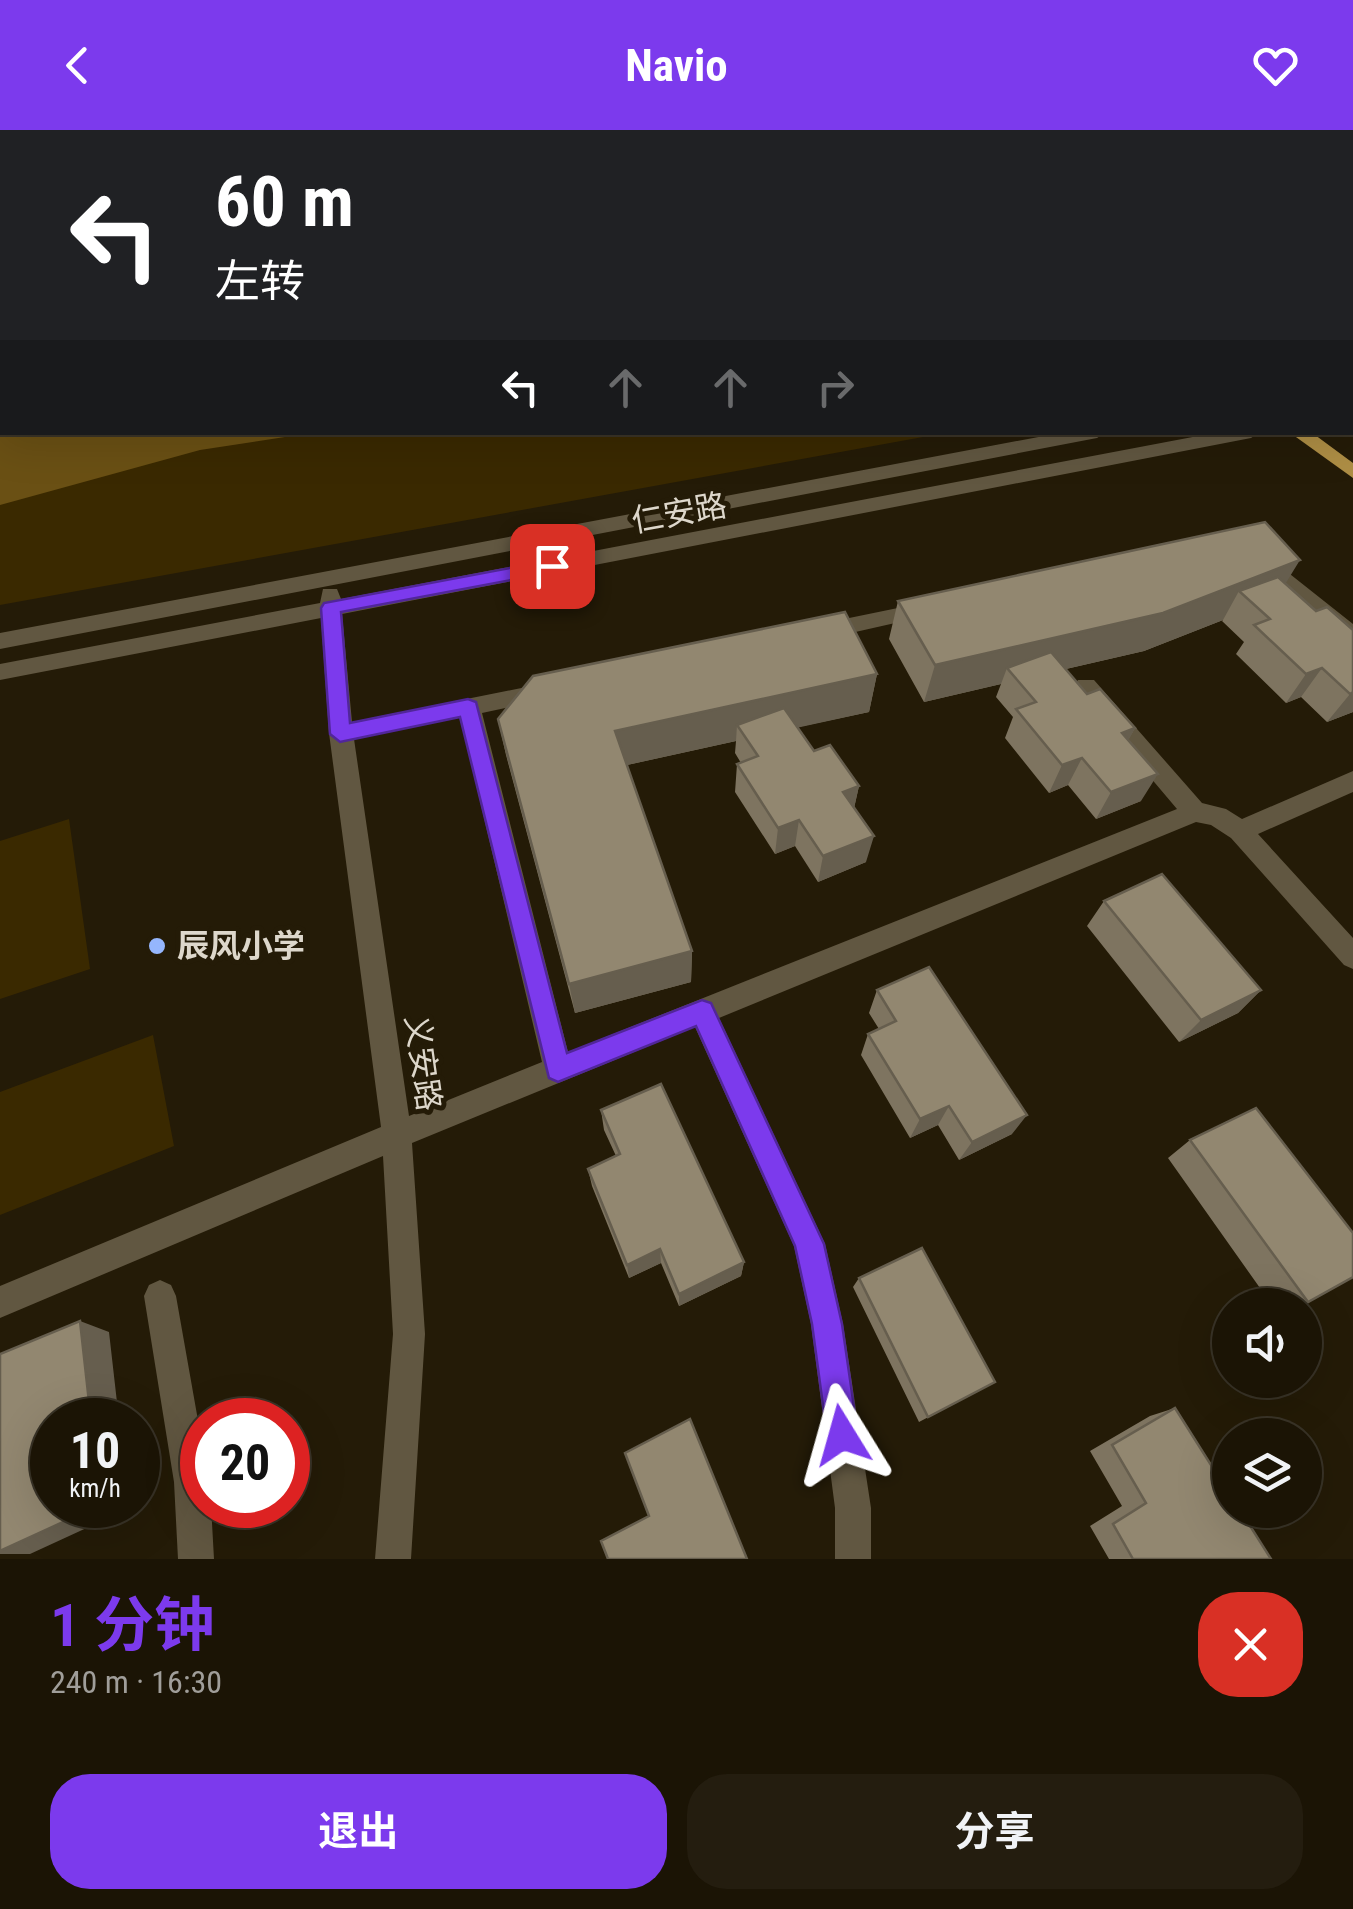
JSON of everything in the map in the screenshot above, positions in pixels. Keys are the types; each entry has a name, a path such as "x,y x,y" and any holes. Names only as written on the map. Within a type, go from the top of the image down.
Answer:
{"main road":[{"path":"1302,435 1353,472"}],"street":[{"name":"仁安路","path":"0,672 330,593 1083,435"},
{"name":"仁安路","path":"0,641 330,593 1234,435"},
{"path":"1244,548 1254,552 1353,636"},
{"name":"义安路","path":"330,593 340,734 398,1134 409,1334 394,1559"},
{"path":"794,638 946,605"},
{"path":"1086,686 1195,812"},
{"path":"340,734 564,687"},
{"path":"468,707 558,1069"},
{"path":"1240,830 1353,782"},
{"path":"0,1302 398,1134 1195,812 1217,816 1240,830 1353,957"},
{"path":"702,1011 809,1244 827,1324 853,1508 853,1559"},
{"path":"160,1296 192,1482 194,1558"}],"shaded area":[{"path":"0,435 934,435 0,605"},
{"path":"0,435 298,435 200,450 0,505"},
{"path":"69,819 90,969 0,999 0,841"},
{"path":"153,1035 174,1146 0,1215 0,1092"}],"building":[{"path":"1265,522 1300,560 1163,613 935,665 898,601"},
{"path":"1278,577 1316,611 1327,607 1353,630 1350,694 1322,668 1306,674 1254,625 1270,619 1239,591"},
{"path":"845,612 877,674 615,731 692,951 569,984 498,719 533,676"},
{"path":"1051,652 1087,694 1100,689 1135,728 1122,733 1158,774 1111,792 1082,758 1062,765 1016,709 1036,702 1007,668"},
{"path":"784,708 814,751 830,745 859,786 843,792 874,836 823,856 799,820 778,828 737,764 758,756 737,725"},
{"path":"1162,874 1261,990 1201,1020 1104,901"},
{"path":"929,967 1027,1115 972,1142 949,1106 920,1119 868,1034 896,1021 877,990"},
{"path":"661,1084 744,1262 679,1294 660,1249 627,1265 588,1169 620,1154 601,1110"},
{"path":"1256,1108 1353,1233 1353,1277 1322,1294 1322,1288 1298,1288 1190,1140"},
{"path":"922,1248 995,1382 928,1417 859,1278"},
{"path":"80,1321 89,1398 30,1398 30,1528 50,1528 0,1551 0,1354"},
{"path":"1175,1408 1212,1467 1212,1528 1251,1528 1271,1559 1133,1559 1113,1524 1146,1503 1112,1445"},
{"path":"690,1419 747,1559 608,1559 601,1541 649,1516 625,1453"}],"place":[{"name":"辰风小学","path":"157,946"}],"route":[{"path":"552,566 331,608 340,734 468,707 558,1069 702,1011 809,1244 827,1324 842,1435"}]}
